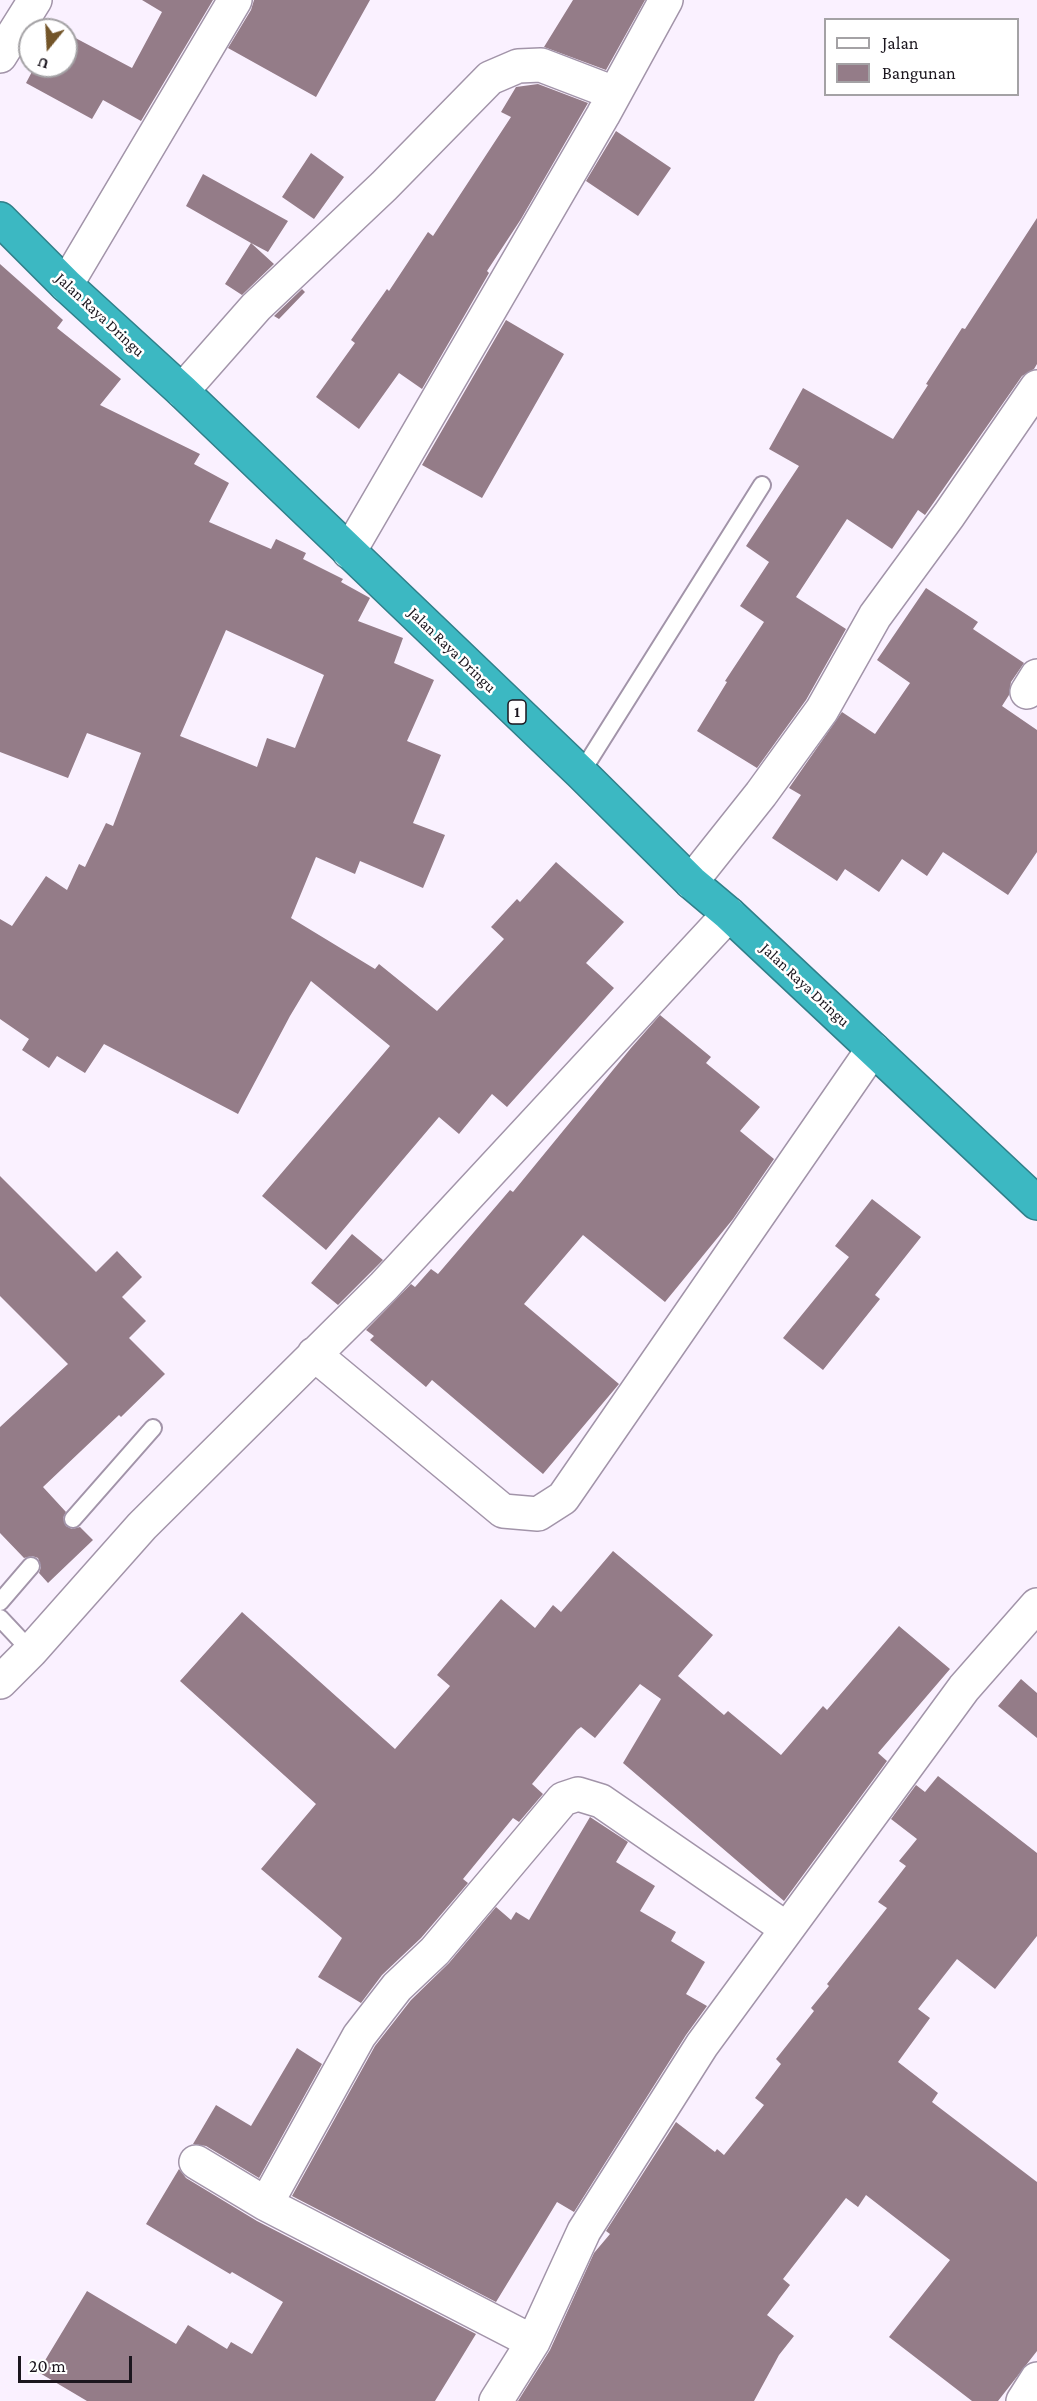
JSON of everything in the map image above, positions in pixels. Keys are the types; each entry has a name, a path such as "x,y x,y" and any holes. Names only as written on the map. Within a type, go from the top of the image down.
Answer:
{"highway":[{"name":"Jalan Raya Dringu","path":"0,219 66,285 182,391 581,773 691,882 729,914 1037,1203"}],"street":[{"path":"0,56 35,0"},
{"path":"66,285 235,0"},
{"path":"349,552 615,93 666,0"},
{"path":"182,391 256,308 384,186 490,78 518,66 541,65 615,93"},
{"path":"691,882 761,795 822,710 874,616 949,515 1037,387"},
{"path":"0,1682 31,1651 142,1526 384,1286 729,914"},
{"path":"314,1354 503,1511 538,1514 563,1498 873,1049"},
{"path":"496,2401 533,2342 584,2231 702,2045 964,1688 1037,1605"},
{"path":"266,2204 359,2036 397,1987 435,1951 563,1799 578,1794 601,1801 787,1929"},
{"path":"196,2162 266,2204 533,2342"},
{"path":"1023,2401 1037,2379"}],"lane":[{"path":"581,773 762,485"},
{"path":"73,1519 153,1428"},
{"path":"0,1602 31,1566"},
{"path":"0,1618 31,1651"}],"building":[{"path":"142,0 213,0 141,121 103,100 92,119 26,83 29,78 78,78 78,39 132,68 162,12"},
{"path":"254,0 370,0 316,97 228,48 251,10"},
{"path":"573,0 645,0 606,70 544,47"},
{"path":"538,84 588,103 521,219 487,271 489,273 422,389 399,373 359,429 316,397 355,343 351,340 387,289 389,291 428,232 433,236 511,117 501,112 516,87"},
{"path":"616,131 671,168 638,216 586,181"},
{"path":"311,153 344,177 314,219 282,197"},
{"path":"203,174 288,221 268,252 186,206"},
{"path":"1037,218 1037,364 1034,369 1022,376 925,515 918,510 892,549 847,519 796,597 846,629 806,700 757,768 697,731 727,682 725,681 764,622 740,606 769,562 746,546 799,466 769,449 803,388 893,439 962,328 965,329"},
{"path":"251,243 274,264 242,295 225,284"},
{"path":"0,264 63,320 57,328 121,379 100,405 200,454 194,464 229,483 209,522 271,549 276,539 306,553 303,559 343,579 341,582 370,598 358,621 403,638 394,663 434,680 407,741 441,755 413,823 445,835 423,888 360,861 355,874 316,857 291,918 375,969 379,964 437,1011 504,939 491,927 517,899 520,902 556,862 624,922 586,963 614,988 507,1107 492,1094 459,1134 439,1117 326,1250 262,1196 390,1046 311,981 238,1114 104,1044 85,1073 57,1056 49,1068 22,1050 29,1039 0,1019 0,919 12,926 46,876 67,890 79,864 85,867 106,823 113,826 141,753 87,733 68,778 0,752","holes":["226,630 324,675 295,748 267,738 257,767 180,736"]},
{"path":"302,289 305,292 279,319 274,316"},
{"path":"506,320 564,354 482,498 422,465"},
{"path":"926,588 978,622 973,629 1024,663 1011,682 1009,695 1002,706 1037,730 1037,852 1008,895 943,852 927,876 902,859 879,892 845,869 837,881 772,838 801,795 789,788 842,712 875,734 910,683 877,660"},
{"path":"660,1015 711,1057 706,1063 760,1107 740,1131 774,1159 733,1219 665,1302 583,1235 524,1304 619,1384 543,1474 432,1380 426,1387 370,1340 374,1336 366,1330 411,1284 415,1287 431,1269 438,1274 510,1190 513,1192"},
{"path":"0,1176 96,1272 117,1251 142,1277 122,1297 146,1321 129,1338 165,1374 43,1487 66,1512 63,1518 66,1526 72,1529 80,1527 93,1540 48,1583 39,1573 41,1567 38,1558 32,1556 24,1558 0,1533 0,1427 68,1364 0,1296"},
{"path":"872,1199 921,1237 875,1295 880,1299 823,1370 783,1338 849,1257 835,1246"},
{"path":"352,1234 383,1260 338,1305 311,1283"},
{"path":"613,1551 713,1635 678,1676 724,1715 728,1711 781,1755 823,1706 827,1710 899,1626 950,1669 878,1753 887,1761 784,1901 623,1763 661,1699 640,1684 595,1738 581,1727 577,1730 532,1784 543,1794 519,1822 513,1818 463,1879 468,1883 421,1938 382,1975 361,2003 318,1977 342,1938 261,1869 316,1804 180,1681 242,1612 395,1749 450,1686 437,1675 501,1599 535,1628 553,1605 561,1612"},
{"path":"1021,1679 1037,1693 1037,1738 998,1706"},
{"path":"938,1776 1037,1853 1037,1936 995,1989 957,1959 918,2009 930,2018 898,2062 938,2093 932,2102 1037,2182 1037,2351 998,2401 972,2401 889,2337 950,2260 866,2195 858,2207 846,2198 783,2279 790,2285 767,2315 794,2336 779,2355 754,2401 518,2401 550,2350 594,2253 610,2234 606,2231 676,2122 715,2152 717,2149 724,2155 764,2105 755,2098 781,2064 776,2059 814,2011 811,2008 829,1986 827,1984 887,1908 878,1902 906,1866 899,1861 917,1839 891,1819 916,1785 925,1792"},
{"path":"590,1817 628,1842 616,1862 655,1886 640,1911 676,1932 671,1941 705,1962 686,1994 707,2006 686,2035 574,2212 557,2202 496,2302 292,2196 375,2046 411,2000 449,1963 496,1907 511,1920 516,1912 529,1920"},
{"path":"297,2048 322,2064 259,2178 206,2146 193,2144 216,2105 251,2126"},
{"path":"179,2169 186,2178 257,2221 476,2334 435,2401 87,2401 38,2372 87,2291 176,2344 188,2325 227,2349 231,2342 252,2354 283,2302 232,2272 230,2274 146,2224"}]}
